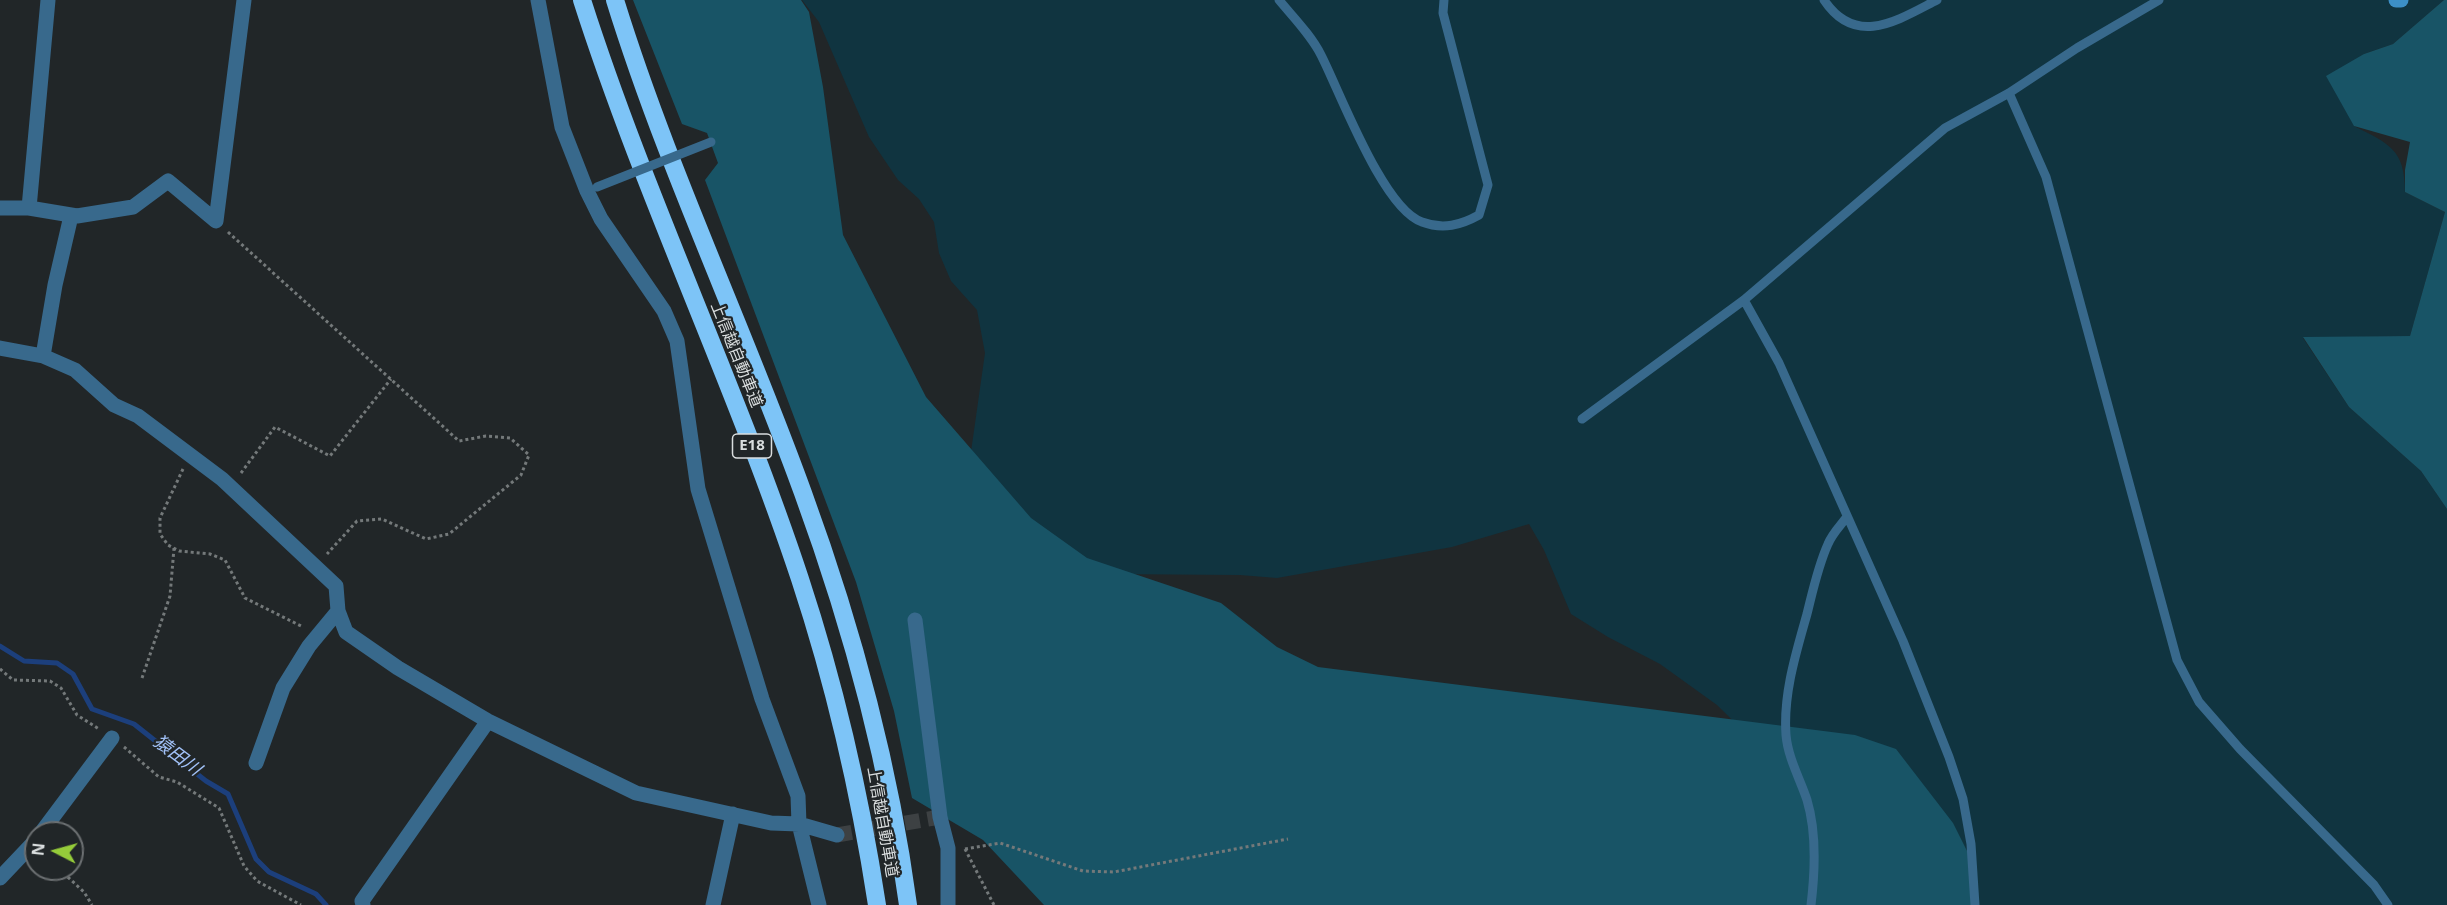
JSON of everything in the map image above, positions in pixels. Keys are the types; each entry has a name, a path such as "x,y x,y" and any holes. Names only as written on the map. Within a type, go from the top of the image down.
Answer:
{"highway":[{"name":"上信越自動車道","path":"582,0 628,135 748,437 800,580 843,725 859,799 877,905"},
{"name":"上信越自動車道","path":"615,0 658,126 776,422 828,564 873,714 909,905"}],"street":[{"path":"29,208 48,0"},
{"path":"216,221 244,0"},
{"path":"538,0 562,127 592,189 601,219 664,311 677,340 698,489 762,699 798,796 799,824 819,905"},
{"path":"2396,0 2401,0"},
{"path":"0,208 29,208 71,216 133,207 168,181 216,221"},
{"path":"43,356 55,285 71,216"},
{"path":"0,348 43,356 75,370 114,405 138,416 190,455 231,487 336,586 338,611 346,632 398,668 488,721 636,793 771,823 799,824 837,834"},
{"path":"256,763 284,688 317,636 338,611"},
{"path":"915,620 940,817 948,848 948,905"},
{"path":"363,905 362,901 488,721"},
{"path":"50,821 112,738"},
{"path":"712,905 733,814"},
{"path":"0,878 24,853"}],"lane":[{"path":"1279,0 1320,52 1368,158 1401,205 1420,222 1441,226 1460,225 1479,215 1488,185 1443,13 1444,0"},
{"path":"1824,0 1842,20 1869,27 1894,22 1937,0"},
{"path":"1582,419 1744,300 1945,128 2009,93 2077,48 2159,0"},
{"path":"2009,93 2046,177 2177,660 2206,710 2240,749 2374,885 2388,905"},
{"path":"592,189 711,142"},
{"path":"1744,300 1779,363 1846,518 1903,641 1963,799 1971,844 1975,905"},
{"path":"1810,905 1814,882 1812,827 1807,800 1796,776 1786,736 1787,705 1790,678 1817,575 1828,542 1846,518"}],"path":[{"path":"216,221 459,441 486,436 510,438 529,455 520,475 449,534 426,539 382,519 357,521 315,566"},
{"path":"231,487 275,427 330,456 391,379"},
{"path":"190,455 160,518 160,534 168,545 174,548 210,554 225,560 245,598 273,609 317,636"},
{"path":"142,678 170,596 174,548"},
{"path":"0,669 13,680 50,681 61,688 77,715 112,738 159,777 177,782 219,808 244,866 257,881 301,905"},
{"path":"948,848 965,849 1000,843 1083,871 1113,873 1288,839"},
{"path":"965,849 994,905"},
{"path":"73,881 84,892 92,905"}],"shaded area":[{"path":"633,0 801,0 809,12 823,87 843,235 926,397 1031,518 1087,558 1221,603 1277,647 1318,667 1855,735 1896,749 1953,823 1975,867 1972,905 1044,905 983,840 912,798 894,711 856,582 705,180 718,163 707,133 682,124"},
{"path":"802,0 2444,0 2393,44 2364,54 2354,126 2386,143 2393,150 2402,166 2405,192 2445,212 2410,336 2303,338 2349,407 2421,471 2447,509 2447,905 1793,905 1768,755 1717,705 1660,664 1608,637 1571,614 1544,550 1529,524 1452,547 1277,578 1240,575 1105,574 967,480 985,353 977,310 951,281 939,253 934,222 919,199 898,180 869,137 819,22"},
{"path":"2444,0 2447,0 2447,509 2421,471 2349,407 2303,337 2410,336 2445,212 2405,192 2405,170 2410,142 2354,126 2326,76 2364,54 2393,44"}],"waterway":[{"name":"猿田川","path":"0,646 24,661 57,663 73,674 92,709 134,724 206,781 228,794 256,859 269,872 316,894 326,905"}],"tunnel":[{"path":"837,835 940,817"}]}
